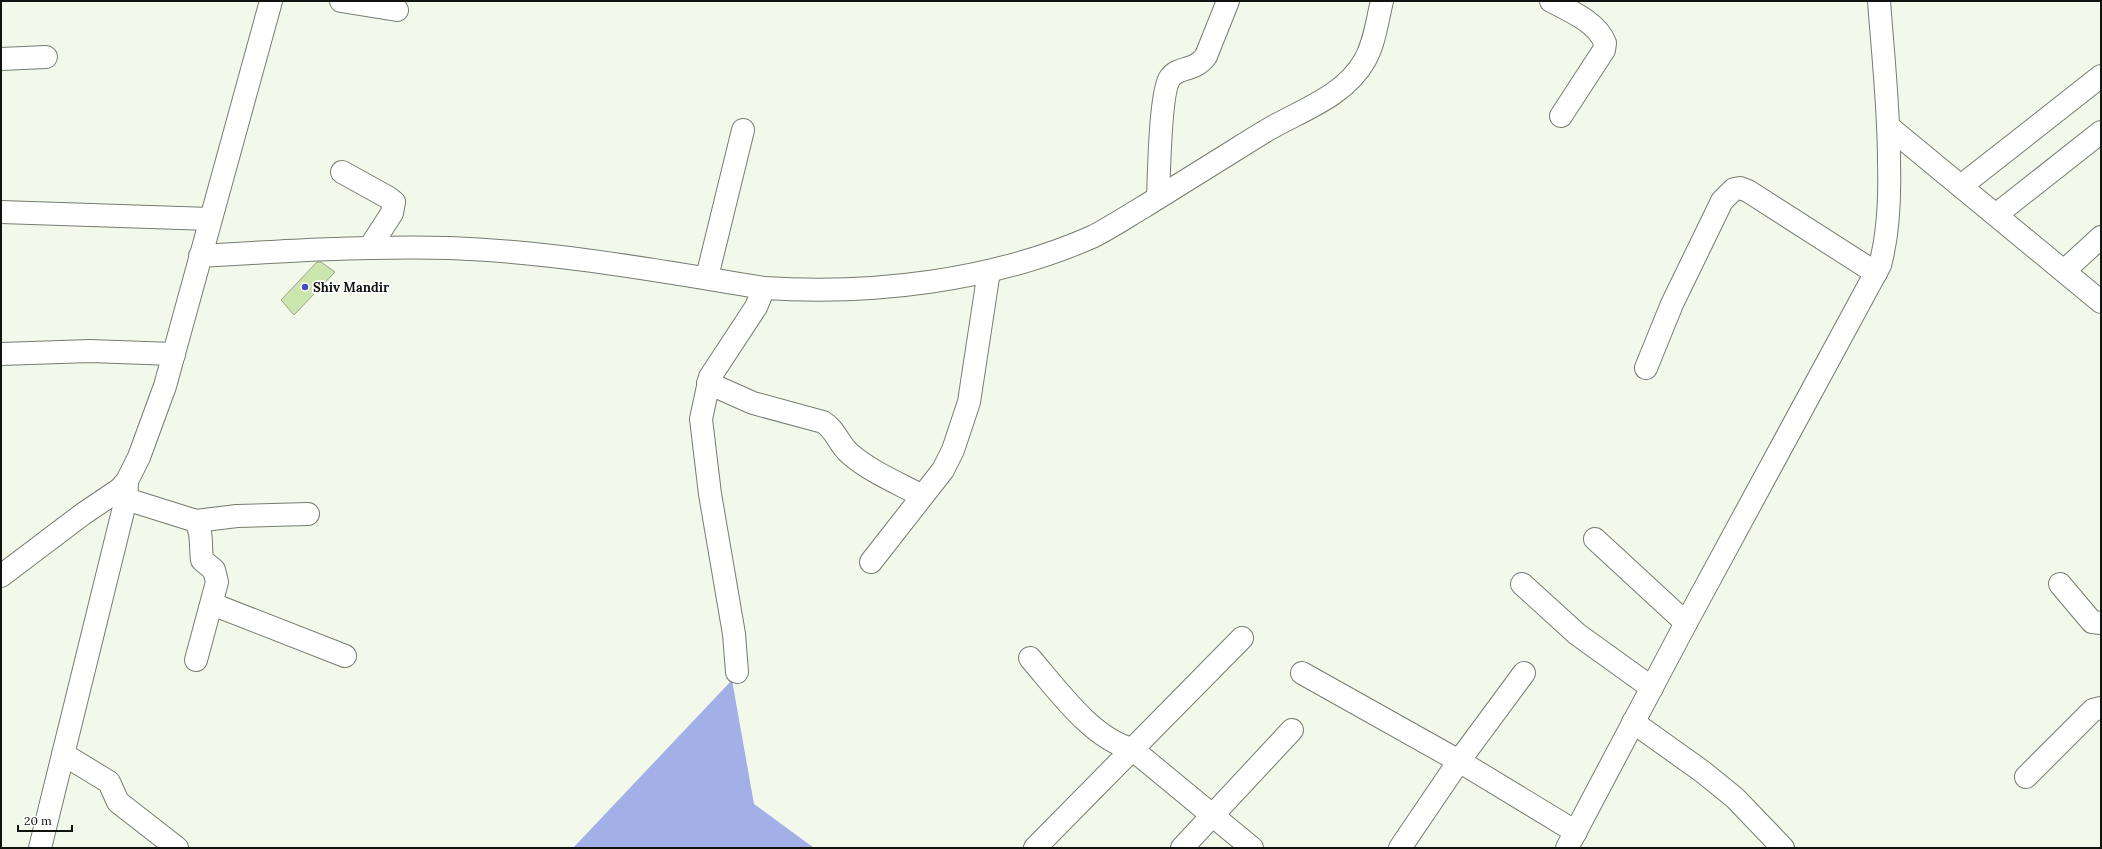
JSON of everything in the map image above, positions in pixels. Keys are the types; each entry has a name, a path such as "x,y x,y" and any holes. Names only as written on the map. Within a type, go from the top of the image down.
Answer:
{"street":[{"path":"40,848 127,490 154,420 174,354 271,1"},
{"path":"341,1 397,10"},
{"path":"1158,198 1161,135 1166,88 1170,78 1175,73 1201,63 1206,56 1228,1"},
{"path":"200,256 370,247 486,250 594,261 707,277 764,288 786,289 862,287 931,282 989,271 1053,252 1093,236 1268,130 1323,101 1336,91 1364,61 1374,37 1382,1"},
{"path":"1302,673 1459,761 1571,840 1686,623 1876,273 1886,244 1890,177 1889,127 1879,1"},
{"path":"1561,116 1604,50 1605,43 1597,30 1564,4"},
{"path":"1,59 46,57"},
{"path":"1961,186 2101,76"},
{"path":"1889,127 1997,214 2101,302"},
{"path":"707,277 743,130"},
{"path":"1997,214 2101,132"},
{"path":"342,172 394,202 392,213 370,247"},
{"path":"1646,368 1691,261 1722,201 1727,193 1734,189 1740,188 1748,191 1876,273"},
{"path":"1,212 210,219"},
{"path":"2064,271 2101,237"},
{"path":"871,562 943,470 954,450 969,402 989,271"},
{"path":"737,672 734,634 703,445 701,419 708,383 715,368 756,307 764,288"},
{"path":"1,354 90,351 174,354"},
{"path":"708,383 753,403 823,422 828,425 842,446 854,457 922,496"},
{"path":"1,576 83,514 112,496 127,490 196,521 237,516 308,514"},
{"path":"196,521 201,534 202,560 214,570 217,575 212,604 196,660"},
{"path":"1595,539 1686,623"},
{"path":"1522,584 1577,634 1652,688"},
{"path":"2060,584 2092,622 2101,623"},
{"path":"212,604 345,656"},
{"path":"1035,848 1242,638"},
{"path":"1030,658 1086,722 1121,746 1132,749 1214,815 1252,848"},
{"path":"1400,848 1459,761 1524,673"},
{"path":"2026,777 2093,710 2101,708"},
{"path":"1633,722 1703,772 1735,798 1783,848"},
{"path":"1182,848 1292,730"},
{"path":"63,754 109,782 118,802 177,848"}],"shaded area":[{"path":"732,680 754,804 814,848 573,848"}],"building":[{"path":"317,262 321,262 335,272 294,315 281,300"}],"place":[{"name":"Shiv Mandir","path":"305,287"}]}
